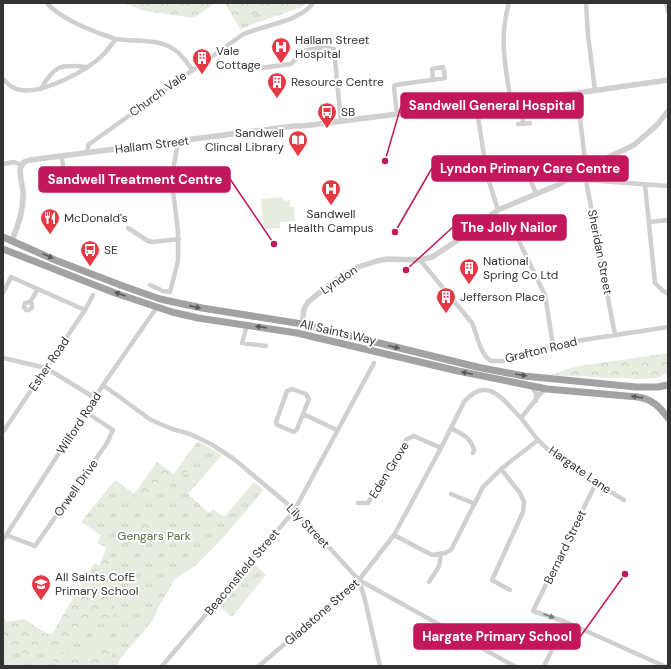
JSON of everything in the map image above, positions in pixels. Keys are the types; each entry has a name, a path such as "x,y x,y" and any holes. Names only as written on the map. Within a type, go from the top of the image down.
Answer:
{"highway":[{"name":"All Saints Way","path":"3,237 94,276 160,299 202,308 302,324 477,367 524,376 636,388 658,387 668,384"},
{"name":"All Saints Way","path":"5,250 115,293 157,307 198,318 300,334 458,371 547,389 644,398 658,405 668,418"},
{"path":"157,307 160,299"},
{"path":"300,334 302,324"}],"street":[{"path":"47,3 52,10 93,32 116,39 166,45 181,56 192,69"},
{"name":"Church Vale","path":"88,153 88,145 192,69 242,35 300,14 309,9 313,3"},
{"path":"509,3 503,38 505,67 511,101"},
{"path":"586,3 588,35 595,90"},
{"path":"666,3 668,12"},
{"path":"3,80 11,87 22,90 41,89 60,83 104,55 116,39"},
{"path":"253,69 291,64 303,51 324,48 334,49 342,122"},
{"path":"41,89 49,74 59,67 71,65 86,67"},
{"path":"397,115 395,85 433,79"},
{"name":"Hallam Street","path":"88,153 294,126 342,122 476,104 577,93 668,80"},
{"name":"Sheridan Street","path":"577,93 584,169 615,335"},
{"path":"521,100 521,124 530,123"},
{"path":"476,104 487,175 498,210"},
{"name":"Lyndon","path":"302,324 304,309 308,302 334,281 358,267 387,259 420,260 432,257 498,210 568,180 584,169 634,145 657,125 668,111"},
{"path":"150,285 163,291 170,292 178,262 179,239 173,190 173,170 178,142"},
{"path":"5,250 18,228 22,209 23,190 20,172 22,165 30,160 88,153"},
{"path":"49,188 60,185 62,182 64,173 62,157"},
{"path":"3,164 14,162 22,165"},
{"path":"524,166 536,193"},
{"path":"568,180 668,186"},
{"path":"645,185 655,283 663,291 668,293"},
{"path":"649,222 668,220"},
{"path":"128,228 152,242 179,239"},
{"path":"517,236 545,295 553,346"},
{"name":"Grafton Road","path":"420,260 472,323 476,330 483,353 487,359 495,362 553,346 668,327"},
{"path":"3,294 11,277 85,310"},
{"path":"30,302 38,288"},
{"name":"Esher Road","path":"3,431 85,310 93,295"},
{"name":"Wilford Road","path":"3,540 103,385 157,307"},
{"path":"247,325 242,343 266,346"},
{"path":"3,358 46,368 95,398"},
{"name":"Beaconsfield Street","path":"162,666 294,511 374,363"},
{"name":"Lily Street","path":"103,385 151,420 172,429 190,434 211,444 234,459 284,501 359,580 514,666"},
{"path":"531,386 536,393 536,401"},
{"path":"292,389 306,394 309,399 303,414 297,429 294,432 277,425 276,422 287,391 292,389"},
{"path":"521,418 541,393 547,389"},
{"name":"Gladstone Street","path":"259,666 359,580 394,535 441,448 450,428 468,397 481,390 496,392 521,418"},
{"name":"Orwell Drive","path":"6,535 35,546 107,443 113,430 86,412"},
{"path":"303,414 337,430"},
{"name":"Hargate Lane","path":"521,418 538,440 561,459 624,500"},
{"path":"450,428 468,438 472,442 474,450 473,453"},
{"name":"Eden Grove","path":"358,503 368,504 407,439 414,436 441,448"},
{"path":"394,535 432,555 445,553 451,550 483,487 501,469 538,440"},
{"path":"501,469 520,493 524,502 523,512 492,580 510,590"},
{"name":"Bernard Street","path":"566,622 534,611 596,483"},
{"path":"451,494 475,504"},
{"path":"428,582 441,561 440,554"},
{"path":"359,580 380,666"},
{"path":"544,666 566,622 664,666"}],"green space":[{"path":"123,3 215,3 194,18 146,11"},
{"path":"225,3 306,3 299,8 240,29"},
{"path":"225,3 306,3 299,8 269,7 250,16 235,20"},
{"path":"283,197 284,201 290,200 290,207 294,207 295,221 280,222 280,228 264,229 261,199"},
{"path":"668,353 668,373 656,378 641,379 551,375 573,367"},
{"name":"Gengars Park","path":"198,441 222,455 188,494 209,513 213,509 225,516 254,482 263,490 219,542 196,565 174,580 153,620 120,659 117,666 3,666 3,649 57,637 99,566 107,548 97,543 101,535 81,522 115,480 134,494 157,462 174,474"},
{"path":"187,457 190,467 186,474 166,484 159,492 143,498 136,498 134,494 157,462 174,475"},
{"path":"141,522 163,523 159,533 153,534 149,538 149,544 141,547 127,546 123,540 125,532 131,525"},
{"path":"107,548 111,552 108,562 114,571 114,583 106,586 104,591 111,599 115,608 114,616 108,622 105,624 85,624 76,632 66,648 48,646 43,647 32,655 10,650 3,651 3,617 7,622 24,619 47,634 52,634 94,563 99,565"},
{"path":"255,565 266,575 232,617 220,607"},
{"path":"104,637 110,643 111,647 110,659 106,666 67,666 50,659 54,655 63,652 77,655 89,654"}],"place":[{"name":"Hallam Street Hospital","path":"281,64"},
{"name":"Vale Cottage","path":"202,75"},
{"name":"Resource Centre","path":"277,99"},
{"name":"SB","path":"327,129"},
{"name":"Sandwell Clincal Library","path":"298,157"},
{"name":"Sandwell General Hospital","path":"385,161"},
{"name":"Sandwell Health Campus","path":"331,206"},
{"name":"Lyndon Primary Care Centre","path":"395,232"},
{"name":"McDonald's","path":"50,235"},
{"name":"Sandwell Treatment Centre","path":"274,244"},
{"name":"SE","path":"90,267"},
{"name":"The Jolly Nailor","path":"406,270"},
{"name":"National Spring Co Ltd","path":"469,285"},
{"name":"Jefferson Place","path":"446,314"},
{"name":"Hargate Primary School","path":"625,574"},
{"name":"All Saints CofE Primary School","path":"41,601"}]}
